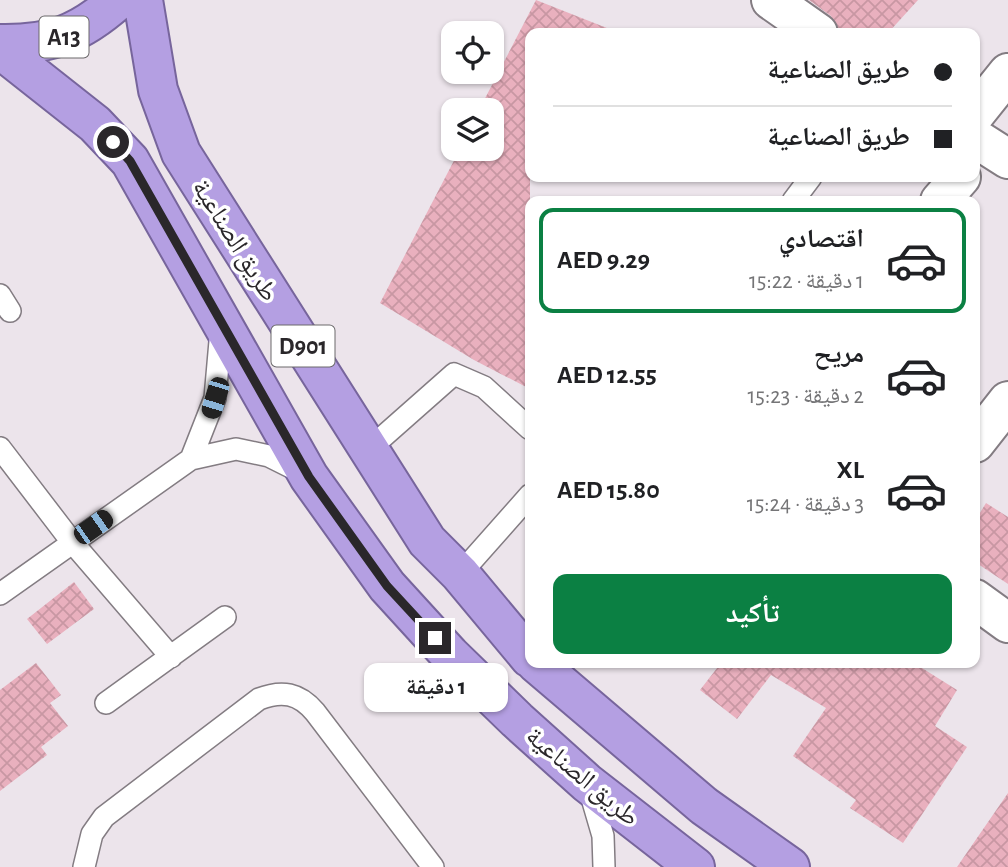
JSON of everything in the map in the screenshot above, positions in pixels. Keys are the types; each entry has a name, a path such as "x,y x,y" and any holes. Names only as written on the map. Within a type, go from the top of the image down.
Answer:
{"highway":[{"name":"A13","path":"0,46 28,45 62,38 93,22 118,0"},
{"name":"طريق الصناعية","path":"143,0 158,90 181,153 427,541 460,574 525,652"},
{"name":"طريق الصناعية","path":"0,46 95,124 130,161 309,477 387,586 450,655 587,783 695,867"},
{"name":"طريق الصناعية","path":"542,668 704,806 790,867"}],"street":[{"path":"771,0 811,28"},
{"path":"984,144 1008,73"},
{"path":"944,196 957,182"},
{"path":"980,437 1008,401"},
{"path":"980,603 1008,623"}],"lane":[{"path":"191,459 215,398 221,324"},
{"path":"368,450 454,374 484,387 525,424"},
{"path":"0,448 72,542 170,657"},
{"path":"2,589 191,459 236,449 252,451 284,462 309,477"},
{"path":"460,574 525,501"},
{"path":"106,703 225,617"},
{"path":"84,867 92,834 104,817 259,699 284,693 296,696 315,712 433,867"},
{"path":"587,783 603,836 604,867"}],"building":[{"path":"536,0 607,28 525,28 525,182 530,182 530,196 525,196 525,386 474,360 380,303 454,161 504,161 504,98 485,98 492,84 504,84 504,62"},
{"path":"809,0 918,0 893,28 837,28 831,16"},
{"path":"986,503 1008,517 1008,584 980,565 980,513"},
{"path":"74,582 94,609 47,644 27,619"},
{"path":"36,663 61,695 50,703 68,726 41,747 47,755 0,791 0,690"},
{"path":"717,668 922,668 957,690 935,726 967,747 903,843 850,808 856,800 793,756 826,708 771,675 737,719 700,690"},
{"path":"1008,793 1008,867 957,867"}],"route":[{"path":"113,142 130,161 151,196 309,477 387,586 435,638"}]}
